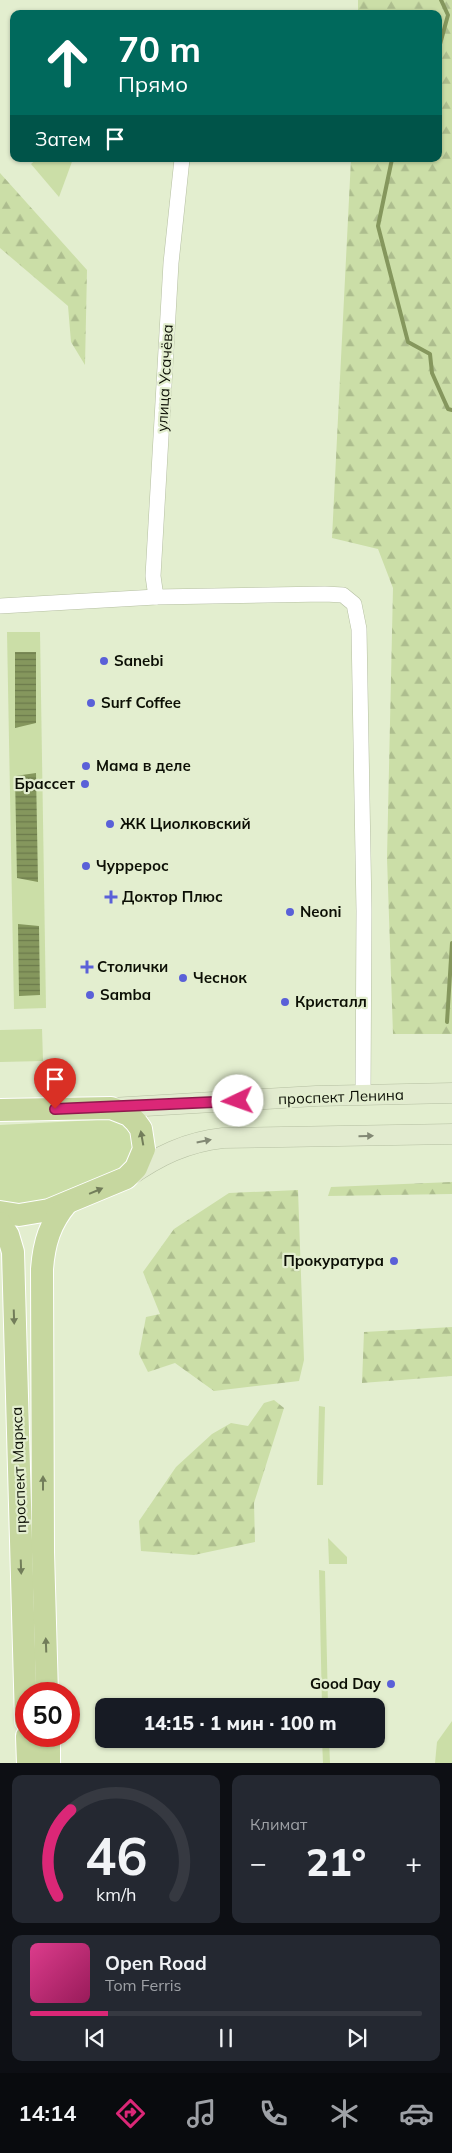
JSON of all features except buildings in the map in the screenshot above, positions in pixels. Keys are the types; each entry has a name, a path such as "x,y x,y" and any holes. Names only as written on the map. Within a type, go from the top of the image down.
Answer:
{"main road":[{"name":"проспект Ленина","path":"110,1108 363,1095 452,1094"},
{"path":"0,1110 110,1108 128,1115 136,1122 143,1139 142,1158 136,1168 126,1178"},
{"path":"0,1212 31,1215 67,1203 126,1178 158,1157 204,1140 223,1138 452,1134"},
{"name":"проспект Маркса","path":"47,1682 43,1542 42,1269 50,1228 54,1218 67,1203"},
{"name":"проспект Маркса","path":"0,1223 8,1235 12,1252 25,1682"},
{"path":"12,1268 42,1269"},
{"path":"27,1747 28,1763"},
{"path":"49,1747 50,1763"}],"street":[{"name":"улица Усачёва","path":"156,597 153,576 171,263 182,162"},
{"path":"0,606 156,597 325,594 343,595 354,604 359,630 362,699 363,1095"}],"green space":[{"path":"358,0 452,0 452,1034 393,1034 387,858 393,588 378,549 332,538 351,162 442,162 442,10 358,10"},
{"path":"33,162 72,162 59,197 31,164"},
{"path":"0,173 87,270 85,365 71,342 68,306 0,248"},
{"path":"7,632 40,632 46,1008 14,1009"},
{"path":"42,1029 43,1061 0,1062 0,1030"},
{"path":"116,1119 130,1126 134,1156 115,1174 33,1210 0,1203 0,1125"},
{"path":"452,1182 452,1194 328,1196 331,1187"},
{"path":"298,1190 304,1360 299,1381 214,1391 175,1363 148,1372 139,1354 146,1317 160,1314 143,1272 174,1229 229,1193"},
{"path":"452,1327 452,1376 362,1383 364,1332"},
{"path":"274,1400 284,1408 254,1503 255,1542 194,1555 141,1551 139,1521 176,1467 212,1434 231,1423 248,1426 264,1403"},
{"path":"319,1406 325,1407 323,1485 317,1485"},
{"path":"328,1538 347,1557 347,1564 329,1564"},
{"path":"319,1570 325,1571 328,1698 322,1698"},
{"path":"452,1721 452,1763 435,1763 437,1742"},
{"path":"322,1748 329,1748 330,1763 323,1763"}],"shaded area":[{"path":"15,652 36,652 36,723 15,728"},
{"path":"36,773 38,882 17,878 15,776"},
{"path":"18,924 39,926 40,995 19,996"}],"waterway":[{"path":"441,0 448,15 442,37"},
{"path":"391,162 378,226 408,342 430,354 432,373 448,409 452,410"},
{"path":"447,1022 452,943"}],"place":[{"name":"Sanebi","path":"104,661"},
{"name":"Surf Coffee","path":"91,703"},
{"name":"Мама в деле","path":"86,766"},
{"name":"Брассет","path":"85,784"},
{"name":"ЖК Циолковский","path":"110,824"},
{"name":"Чуррерос","path":"86,866"},
{"name":"Доктор Плюс","path":"111,897"},
{"name":"Neoni","path":"290,912"},
{"name":"Столички","path":"87,967"},
{"name":"Чеснок","path":"183,978"},
{"name":"Samba","path":"90,995"},
{"name":"Кристалл","path":"285,1002"},
{"name":"Прокуратура","path":"394,1261"},
{"name":"Good Day","path":"391,1684"}],"route":[{"path":"55,1109 238,1101"}]}
